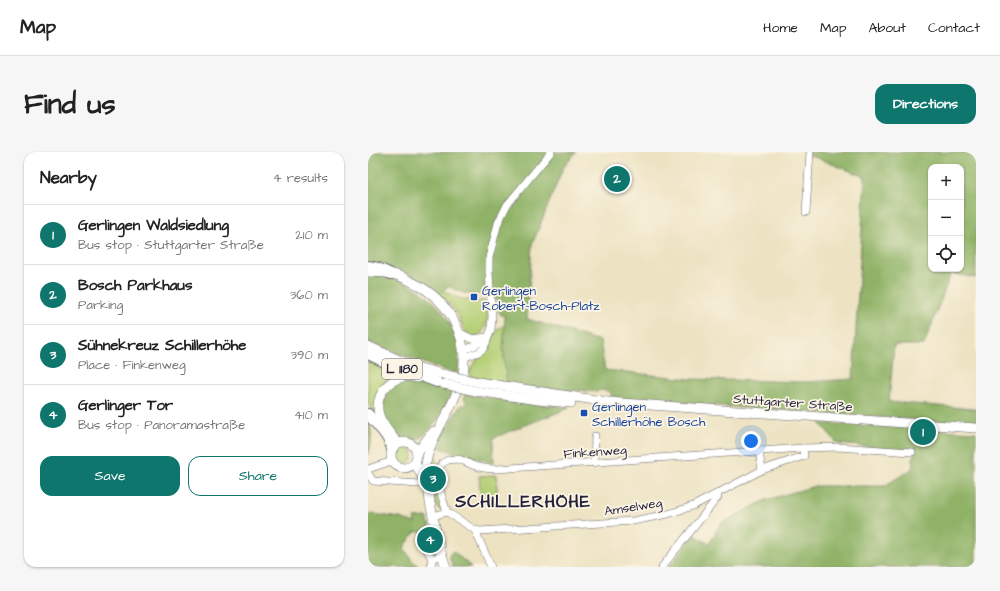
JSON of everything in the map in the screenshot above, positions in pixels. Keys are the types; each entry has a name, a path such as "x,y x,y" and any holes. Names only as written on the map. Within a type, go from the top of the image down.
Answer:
{"highway":[{"path":"368,266 378,268 391,274"},
{"name":"L 1180","path":"368,354 389,364 442,380"},
{"path":"368,414 395,446"}],"main road":[{"path":"368,272 391,274 419,285 441,301 455,322 460,334 464,353 463,374"},
{"path":"368,346 442,380"},
{"name":"Stuttgarter Straße","path":"395,446 381,420 378,407 382,392 387,385 403,376 410,376 424,380 442,380 542,397 976,428"},
{"path":"423,483 428,452 457,392"},
{"path":"408,468 430,435 440,425"},
{"path":"411,444 430,435"},
{"path":"423,483 408,468 398,467 392,461 390,455 395,446 407,442 416,450 416,465 423,483 430,503 446,567"}],"street":[{"path":"464,353 487,337 491,330 492,316 489,258 498,223 507,205 551,152"},
{"path":"806,212 810,152"},
{"path":"460,334 472,340 487,337"},
{"path":"594,463 595,436"},
{"path":"803,448 838,447 912,452"},
{"name":"Finkenweg","path":"447,512 437,478 440,467 443,463 450,460 458,459 477,467 488,468 594,463 803,448"},
{"name":"Amselweg","path":"475,530 503,530 633,521 668,514 693,506 762,470 804,456 803,448"},
{"path":"759,451 762,470"},
{"path":"368,469 392,461"},
{"path":"368,473 373,481 423,483"},
{"path":"662,567 718,497 717,494"},
{"path":"433,516 447,512 475,530 491,567"},
{"path":"422,541 432,559 431,567"},
{"path":"432,559 442,555"}],"green space":[{"path":"368,152 576,152 563,168 532,245 527,319 600,341 605,370 691,379 807,382 853,379 865,177 802,152 976,152 976,278 951,273 924,345 894,345 889,402 976,409 976,424 625,399 611,396 609,391 599,390 597,392 577,390 573,392 507,384 503,351 505,316 501,315 498,310 495,292 466,294 448,286 440,294 416,277 378,265 368,264"},
{"path":"368,274 401,281 415,288 438,306 453,329 459,357 458,373 447,371 368,341"},
{"path":"443,291 458,298 486,302 488,313 487,322 480,334 474,337 464,331 461,321 455,311 440,294"},
{"path":"506,324 504,346 507,384 469,376 472,366 486,350 497,330"},
{"path":"368,359 402,374 397,373 386,380 378,392 374,416 368,403"},
{"path":"412,379 453,391 442,412 428,432 416,440 400,439 386,422 382,412 382,406 385,395 392,386 398,382"},
{"path":"465,394 569,408 493,438 494,463 436,447 460,406 466,404 464,399"},
{"path":"368,420 371,428 371,438 368,455"},
{"path":"820,423 976,432 976,567 668,567 672,564 694,534 709,544 721,523 766,500 815,486 884,486 912,469 914,451 838,444"},
{"path":"400,446 408,446 413,451 411,462 408,464 400,464 395,459 395,451"},
{"path":"436,447 438,451 436,461 438,464 435,471 435,482 432,483 431,467"},
{"path":"496,475 498,500 481,501 479,476"},
{"path":"436,487 442,507 440,510 437,507 431,488"},
{"path":"368,513 400,518 415,523 414,518 427,517 430,527 426,536 423,536 420,531 414,533 404,548 411,559 419,567 368,567"},
{"path":"453,551 471,567 453,567 449,555"}],"place":[{"name":"Bosch Parkhaus","path":"617,179"},
{"name":"Gerlingen Robert-Bosch-Platz","path":"474,297"},
{"name":"Gerlingen Schillerhöhe Bosch","path":"584,413"},
{"name":"Gerlingen Waldsiedlung","path":"923,432"},
{"name":"Sühnekreuz Schillerhöhe","path":"433,479"},
{"name":"Gerlinger Tor","path":"430,540"}],"district":[{"name":"SCHILLERHÖHE","path":"523,501"}]}
